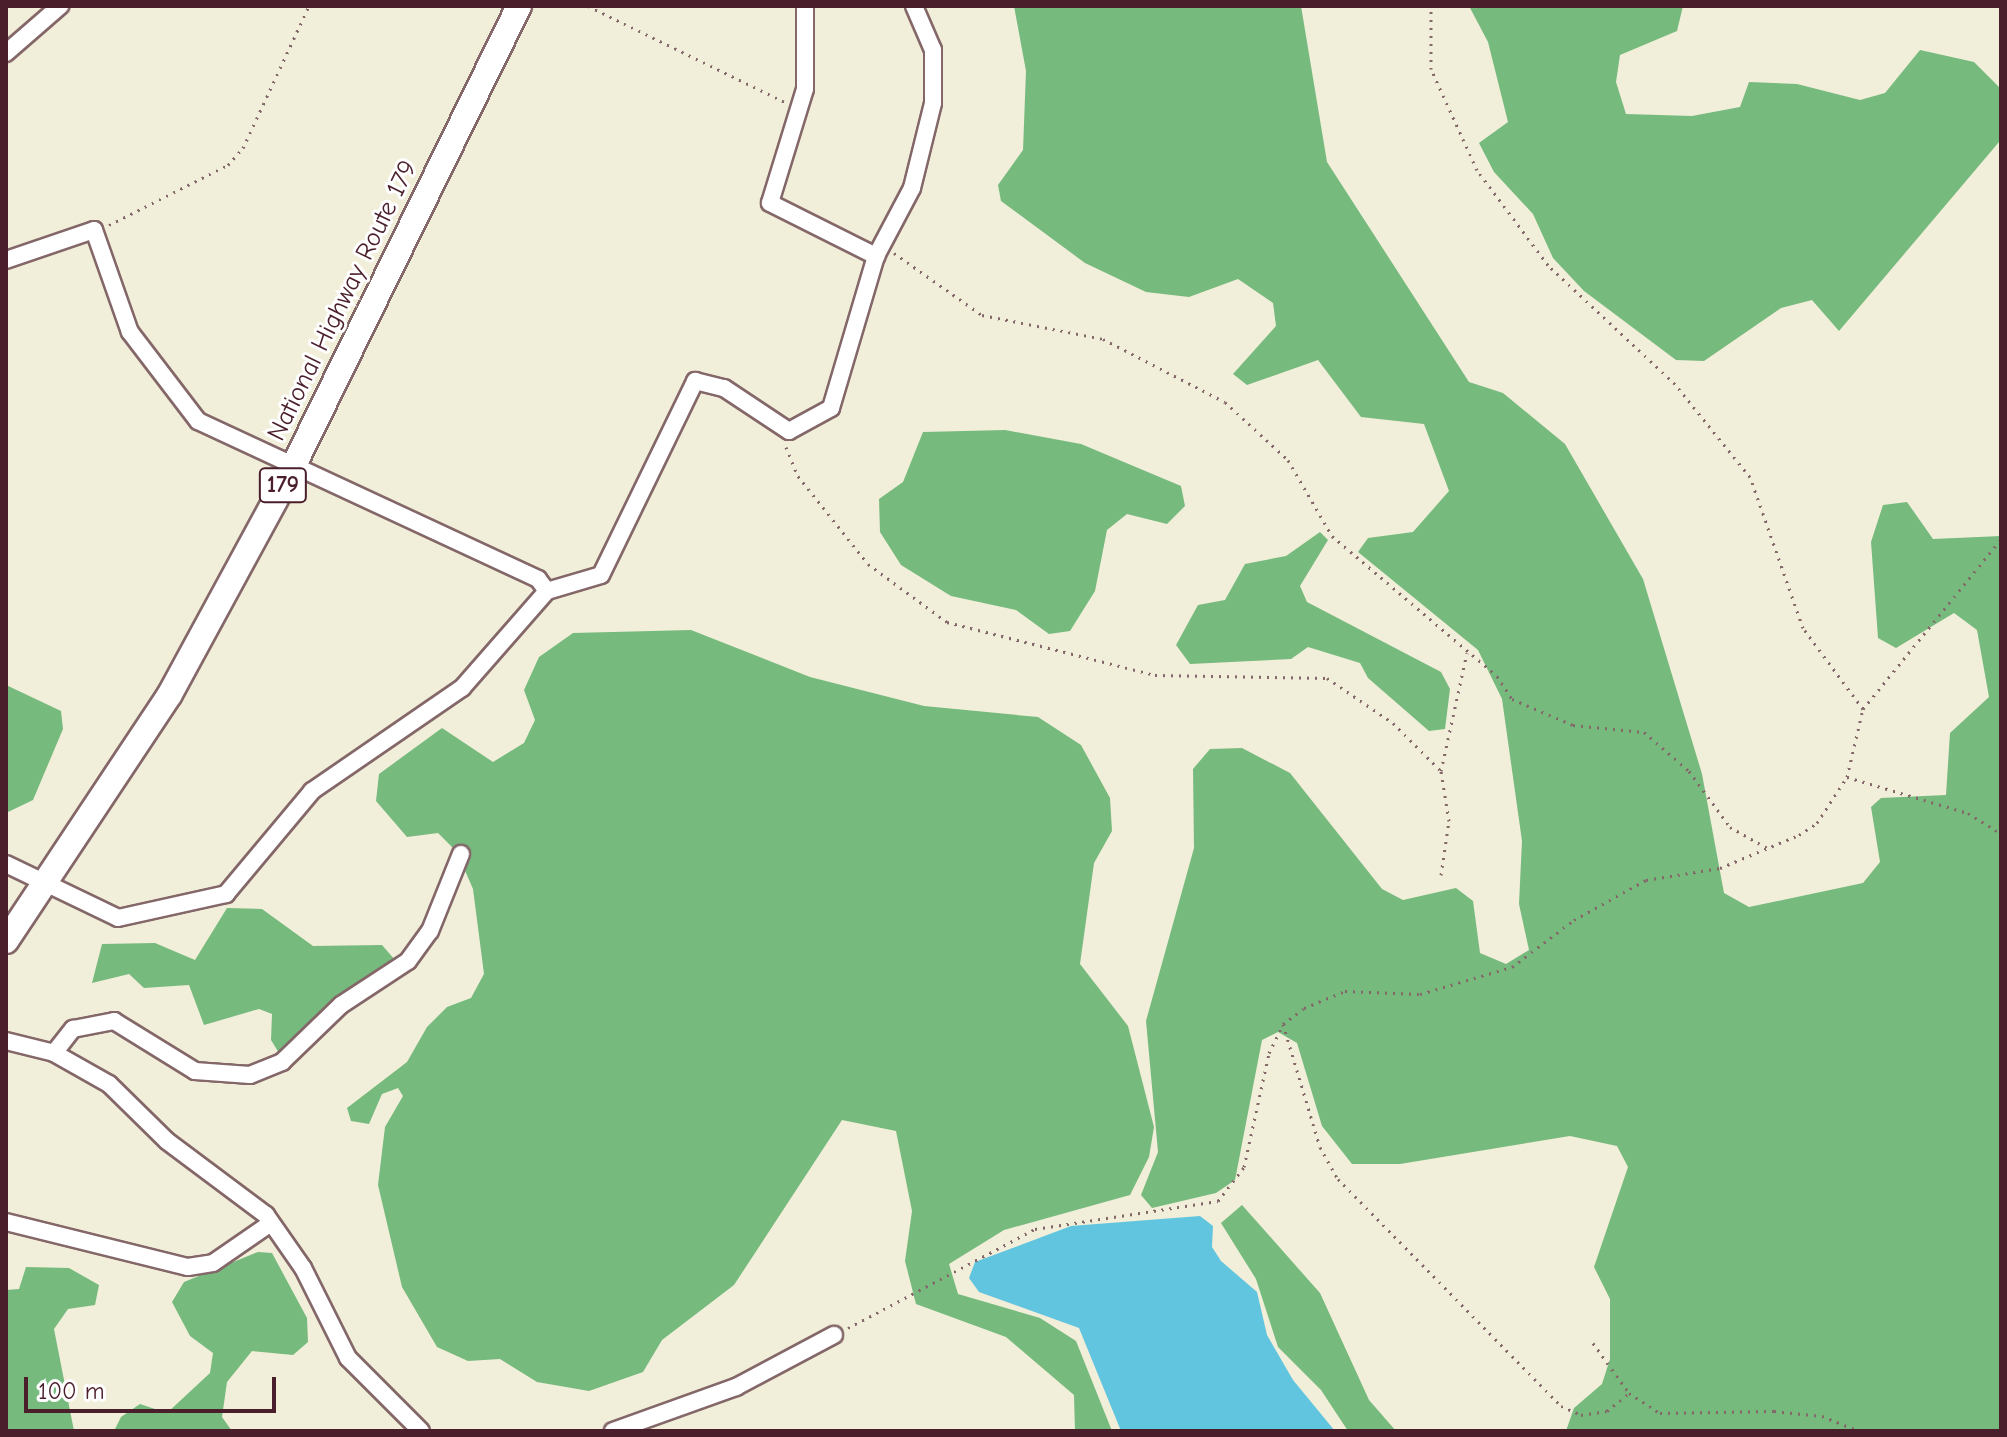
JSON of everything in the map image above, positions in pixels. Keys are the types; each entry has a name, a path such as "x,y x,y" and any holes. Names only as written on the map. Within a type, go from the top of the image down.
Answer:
{"highway":[{"name":"National Highway Route 179","path":"6,941 170,694 293,467 519,6"}],"street":[{"path":"6,53 60,6"},
{"path":"805,6 800,107 770,203 879,250"},
{"path":"6,864 118,918 226,894 312,791 462,688 547,591 601,575 695,381 724,388 789,431 837,401 879,250 912,188 933,103 933,50 914,6"},
{"path":"6,260 94,230 130,332 198,421 538,579 547,591"},
{"path":"54,1053 73,1029 114,1021 195,1071 250,1075 282,1062 341,1005 408,961 430,931 461,854"},
{"path":"6,1041 54,1053 109,1084 167,1141 271,1223 348,1358 421,1431"},
{"path":"6,1222 188,1267 213,1263 271,1223"},
{"path":"613,1431 736,1387 834,1335"}],"path":[{"path":"94,230 228,165 243,148 309,6"},
{"path":"588,6 800,107"},
{"path":"1431,6 1431,69 1477,170 1579,300 1675,384 1736,452 1771,524 1803,628 1863,709"},
{"path":"879,250 982,315 1103,339 1225,402 1288,460 1332,536 1535,714 1644,732 1689,771 1730,827 1769,849"},
{"path":"789,431 798,476 868,564 947,622 1155,675 1327,678 1382,714 1441,771"},
{"path":"834,1335 1035,1229 1218,1201 1244,1167 1259,1090 1283,1024 1345,991 1420,994 1512,967 1574,920 1646,880 1720,868 1769,849 1817,823 1847,777 1863,709 2001,539"},
{"path":"1441,875 1449,821 1441,771 1467,653"},
{"path":"1847,777 1968,813 2001,834"},
{"path":"1283,1024 1320,1147 1338,1179 1561,1406 1581,1415 1607,1411 1629,1393"},
{"path":"1593,1343 1629,1393 1660,1413 1774,1411 1822,1416 1859,1431"}],"green space":[{"path":"1014,6 1301,6 1327,162 1469,382 1503,393 1565,444 1643,579 1702,774 1724,893 1749,907 1863,883 1880,862 1871,807 1881,798 1946,795 1950,733 1989,697 1977,630 1954,613 1896,648 1878,638 1871,542 1883,505 1907,502 1933,539 2001,536 2001,1431 1566,1431 1574,1408 1602,1384 1610,1359 1610,1299 1594,1267 1628,1167 1617,1146 1570,1136 1400,1164 1352,1164 1322,1126 1297,1043 1278,1032 1262,1040 1235,1180 1216,1193 1152,1208 1141,1195 1158,1152 1146,1021 1194,848 1193,769 1210,749 1242,748 1290,773 1382,889 1403,900 1456,888 1473,901 1480,953 1506,964 1529,950 1519,904 1522,841 1502,699 1478,650 1358,552 1368,538 1413,532 1449,491 1424,424 1361,417 1318,360 1247,385 1233,374 1276,326 1273,303 1238,279 1189,297 1146,292 1085,263 1001,201 998,185 1023,150 1026,71"},
{"path":"1469,6 1683,6 1677,31 1620,55 1616,82 1626,114 1692,116 1740,107 1749,82 1797,84 1860,100 1885,93 1920,50 1974,62 2001,89 1999,142 1839,331 1812,300 1781,308 1704,361 1676,360 1584,291 1553,258 1533,214 1494,172 1479,143 1508,122 1488,42"},
{"path":"1005,430 1081,444 1181,486 1185,506 1167,524 1127,514 1107,530 1095,591 1070,631 1049,634 1016,610 951,596 901,565 880,532 879,499 903,482 923,432"},
{"path":"1320,532 1328,540 1300,586 1307,602 1441,672 1450,689 1445,729 1429,731 1368,678 1360,663 1308,647 1291,659 1190,664 1176,645 1198,605 1225,600 1245,564 1286,556"},
{"path":"691,630 810,677 924,706 1038,717 1081,745 1110,798 1112,831 1094,863 1080,964 1128,1026 1154,1127 1149,1157 1130,1195 1004,1230 949,1264 958,1294 1040,1318 1076,1341 1112,1431 1075,1431 1074,1395 1006,1337 916,1304 905,1261 912,1211 896,1131 842,1120 734,1285 662,1340 643,1372 589,1391 537,1382 500,1359 468,1361 437,1347 402,1287 378,1185 385,1127 403,1096 398,1088 382,1094 369,1124 351,1121 347,1108 407,1062 427,1027 447,1007 471,998 484,974 473,889 457,852 438,833 407,837 376,801 379,774 442,728 493,762 524,743 535,720 524,690 539,657 573,633"},
{"path":"6,685 61,711 63,729 33,800 6,813"},
{"path":"227,908 262,909 313,946 382,945 395,960 330,1003 302,1041 279,1053 271,1040 272,1014 259,1009 204,1025 189,985 144,988 129,974 92,983 102,944 155,943 195,960"},
{"path":"1242,1205 1320,1293 1369,1400 1396,1431 1348,1431 1321,1390 1278,1347 1256,1279 1221,1223"},
{"path":"258,1252 272,1253 307,1318 308,1342 293,1355 252,1351 227,1382 222,1417 232,1431 114,1431 121,1417 140,1404 167,1413 210,1373 213,1353 190,1336 172,1302 184,1282"},
{"path":"26,1267 69,1268 99,1285 95,1305 68,1309 54,1329 74,1431 6,1431 6,1290 19,1289"}],"water":[{"path":"1200,1216 1213,1226 1212,1247 1221,1261 1257,1292 1267,1335 1293,1380 1335,1431 1121,1431 1079,1328 979,1292 969,1278 975,1262 1071,1226"}]}
